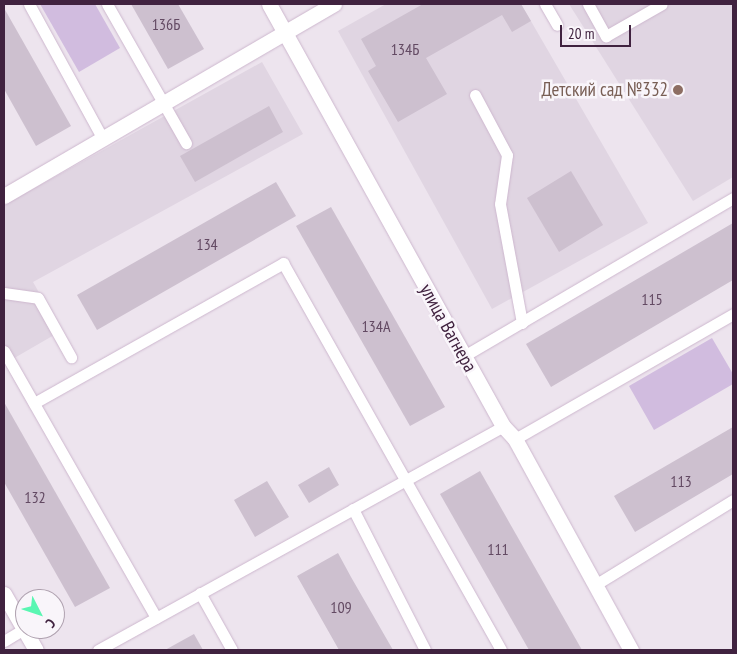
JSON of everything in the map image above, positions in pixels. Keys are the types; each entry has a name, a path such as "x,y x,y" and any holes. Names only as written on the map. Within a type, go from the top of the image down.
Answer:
{"street":[{"name":"улица Вагнера","path":"269,4 503,426 515,439 631,650"},
{"path":"4,196 334,4"},
{"path":"4,594 15,613"},
{"path":"30,639 36,650"}],"lane":[{"path":"28,4 103,139"},
{"path":"107,4 186,143"},
{"path":"545,4 557,25"},
{"path":"588,4 606,36 662,4"},
{"path":"475,95 507,155 500,204 522,323"},
{"path":"464,356 733,198"},
{"path":"34,403 283,263 500,650"},
{"path":"4,293 38,298 71,357"},
{"path":"515,439 733,314"},
{"path":"4,351 156,618"},
{"path":"98,650 353,509 406,482 503,426"},
{"path":"595,585 733,500"},
{"path":"353,509 425,650"},
{"path":"200,593 232,650"},
{"path":"4,641 15,634"}],"shaded area":[{"path":"40,4 95,4 120,48 79,72"},
{"path":"386,4 521,4 648,223 492,309 338,31"},
{"name":"Детский cад №332","path":"569,4 733,4 733,177 693,201"},
{"path":"262,62 303,134 33,282 61,331 4,364 4,205"},
{"path":"712,338 733,374 733,384 654,430 629,386"}],"building":[{"path":"131,4 178,4 204,49 168,69"},
{"path":"423,4 521,4 531,21 512,32 502,15 426,58 447,94 398,122 368,71 376,66 361,39"},
{"path":"4,8 71,126 36,146 4,89"},
{"path":"269,106 283,132 195,182 180,156"},
{"path":"571,171 603,225 559,252 527,198"},
{"path":"276,182 296,216 97,330 77,295"},
{"path":"331,207 445,407 410,426 296,226"},
{"path":"733,223 733,280 551,387 526,344"},
{"path":"4,402 110,588 75,607 4,482"},
{"path":"733,427 733,474 635,532 614,496"},
{"path":"329,467 339,485 309,503 298,485"},
{"path":"480,471 582,650 529,650 440,494"},
{"path":"267,481 289,517 255,537 234,500"},
{"path":"338,553 393,650 339,650 297,576"},
{"path":"194,634 203,650 165,650"}],"place":[{"name":"Детский cад №332","path":"678,90"}]}
